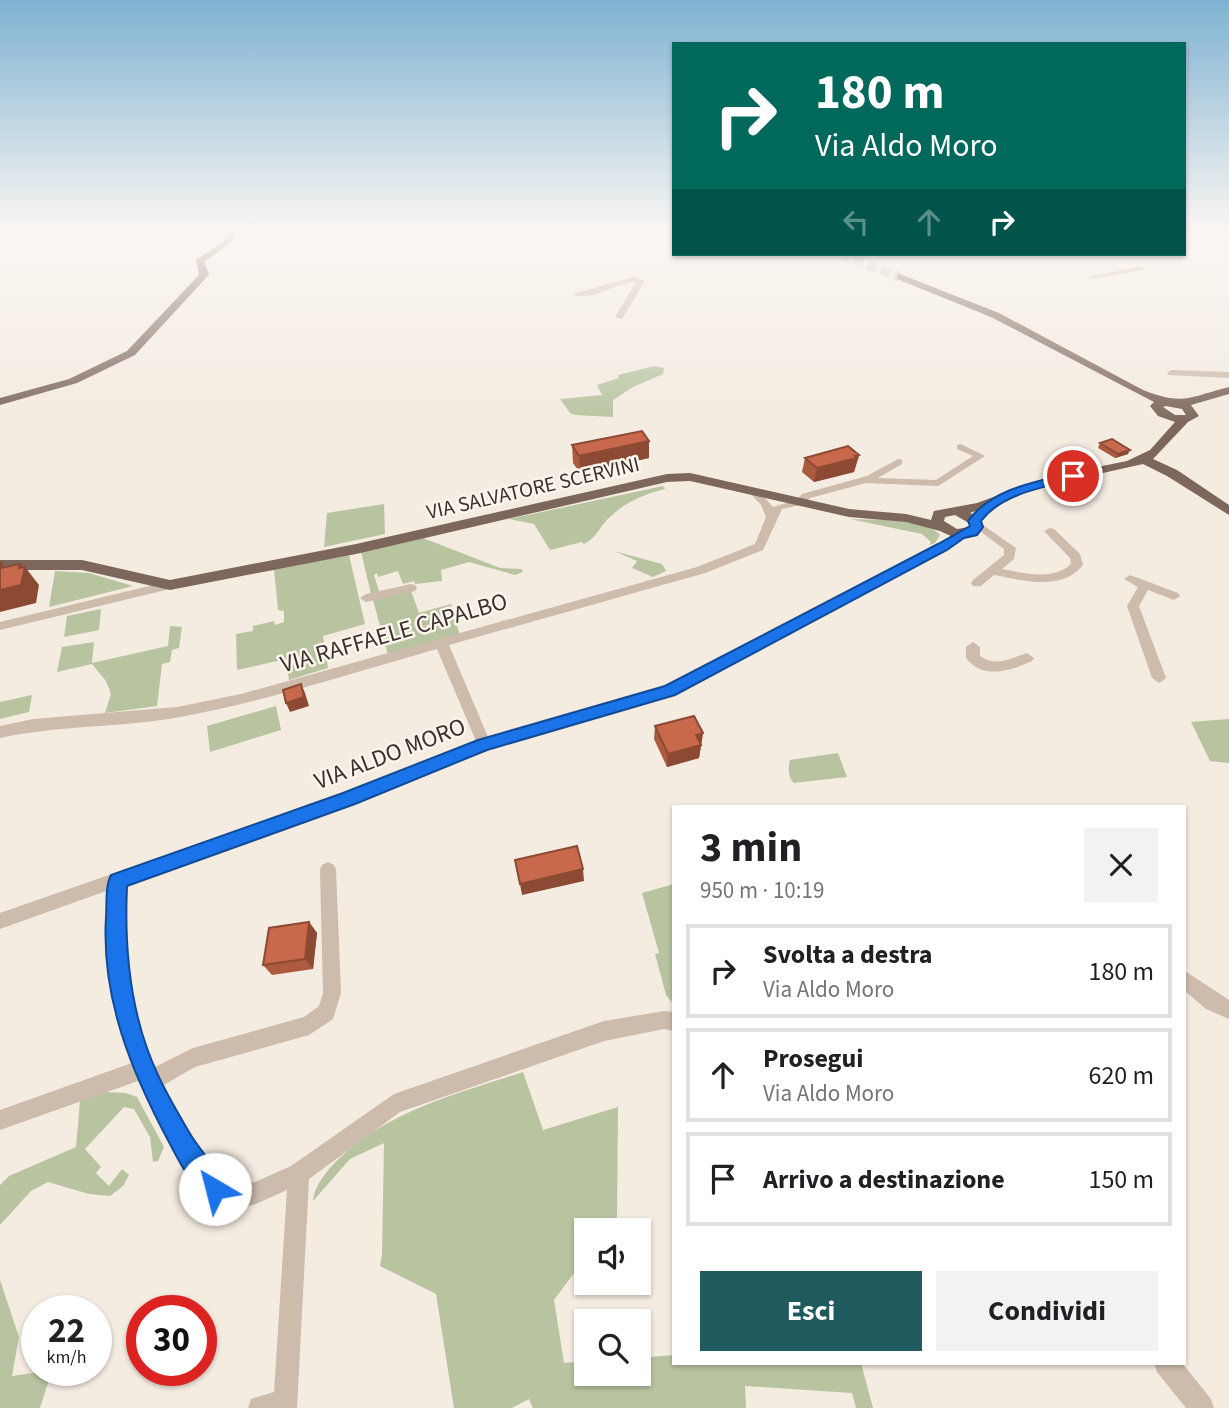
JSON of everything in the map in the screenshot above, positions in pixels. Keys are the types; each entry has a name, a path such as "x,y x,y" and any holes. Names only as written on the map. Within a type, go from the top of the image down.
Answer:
{"main road":[{"path":"0,402 73,381 131,353 185,294"},
{"path":"942,294 995,315 1163,406 1189,410 1229,390"},
{"path":"1163,406 1171,435"},
{"name":"VIA ALDO MORO","path":"942,524 957,511 986,506 1029,487 1143,459 1171,435 1189,410"},
{"path":"1143,459 1172,474 1229,511"},
{"name":"VIA SALVATORE SCERVINI","path":"170,585 369,547 667,478 690,477 754,492 773,506 800,502 849,513 906,518 970,529"},
{"name":"VIA ALDO MORO","path":"970,529 986,506"},
{"path":"957,511 970,529"},
{"path":"0,565 82,565 170,585"}],"street":[{"path":"619,317 634,294"},
{"path":"1171,373 1229,375"},
{"path":"865,479 872,482 938,483 980,456 961,446"},
{"path":"800,502 806,496 865,479 898,462"},
{"name":"VIA RAFFAELE CAPALBO","path":"0,732 33,725 177,712 241,699 701,570 750,552 764,539 773,506"},
{"path":"942,524 942,547"},
{"path":"905,566 965,543 970,529 994,536 1010,548 1010,556 977,583"},
{"name":"VIA ALDO MORO","path":"0,921 349,799 484,744 670,691 942,547 970,529"},
{"path":"990,571 1035,578 1063,576 1074,570 1077,565 1076,557 1050,531"},
{"path":"1130,579 1174,596"},
{"path":"0,626 170,585"},
{"path":"1146,585 1133,606 1159,678"},
{"path":"366,598 411,588"},
{"path":"442,644 484,744"},
{"path":"973,647 973,658 997,669 1027,658"},
{"path":"0,1120 166,1071 193,1058 309,1025 326,1012 332,993 328,870"},
{"path":"118,881 115,924 118,979 132,1039 147,1076 188,1154 215,1189 233,1198 256,1194 299,1174 394,1104 604,1031 664,1020 672,1022"},
{"path":"1186,981 1213,1002 1229,1010"},
{"path":"260,1408 285,1405 299,1174"},
{"path":"1168,1365 1202,1408"}],"green space":[{"path":"654,366 664,368 663,374 633,387 613,400 613,417 575,415 570,413 560,399 602,395 597,385 619,378 618,375"},
{"path":"663,486 665,489 623,506 584,544 582,542 550,550 534,524 509,519"},
{"path":"384,504 385,534 324,547 327,513"},
{"path":"850,519 923,525 940,535 935,543 929,545 931,542 922,534"},
{"path":"423,538 500,568 521,569 523,572 515,575 469,562 441,570 442,581 415,584 414,581 403,584 398,571 378,577 377,573 374,575 379,591 371,594 361,552"},
{"path":"614,551 662,564 666,571 653,577 632,568 637,561"},
{"path":"349,555 365,624 323,636 328,668 289,680 286,659 237,670 236,634 253,631 253,626 274,621 275,625 284,622 284,611 278,610 274,569"},
{"path":"55,571 89,573 133,586 49,607"},
{"path":"411,591 419,613 451,604 460,636 388,655 373,600"},
{"path":"101,609 99,630 64,637 67,616"},
{"path":"170,626 182,627 179,648 172,650 170,662 162,664 157,706 105,713 111,694 106,681 92,664 57,672 62,647 94,642 92,663 168,646"},
{"path":"32,695 29,712 0,719 0,702"},
{"path":"276,706 281,730 210,752 207,726"},
{"path":"1229,719 1229,763 1210,761 1191,722"},
{"path":"838,753 847,777 794,783 792,781 789,772 790,760"},
{"path":"672,885 672,1002 666,995 655,954 659,953 642,893"},
{"path":"523,1072 543,1130 618,1107 617,1217 574,1218 574,1273 554,1300 564,1363 574,1362 574,1386 651,1386 651,1357 672,1355 672,1365 862,1365 873,1408 856,1408 852,1393 745,1386 746,1408 533,1408 529,1399 512,1408 454,1408 436,1294 380,1266 384,1143 350,1159 313,1201 319,1183 350,1149 395,1119 445,1098"},
{"path":"105,1092 126,1093 137,1097 164,1147 158,1161 153,1162 150,1137 134,1109 124,1107 85,1149 101,1167 96,1173 109,1186 122,1169 129,1175 123,1186 110,1196 89,1194 48,1182 31,1191 0,1225 0,1185 9,1176 76,1147 80,1101"},
{"path":"0,1280 19,1337 12,1376 21,1375 21,1386 47,1386 40,1408 0,1408"}],"building":[{"path":"642,431 649,441 579,456 572,445"},
{"path":"1112,439 1130,450 1118,454 1100,443"},
{"path":"848,446 859,455 855,456 857,458 817,468 805,458"},
{"path":"0,563 1,568 20,564 19,568 25,567 21,585 0,590"},
{"path":"301,684 304,697 286,703 283,690"},
{"path":"694,716 703,733 696,735 701,745 668,754 655,726"},
{"path":"577,846 583,869 520,884 515,860"},
{"path":"309,922 305,959 263,965 269,928"}],"route":[{"path":"215,1189 188,1154 149,1083 132,1039 118,979 115,924 118,881 349,799 484,744 670,691 942,547 960,534 972,532 977,527 975,521 978,515 986,506 1029,487 1073,476"}]}
